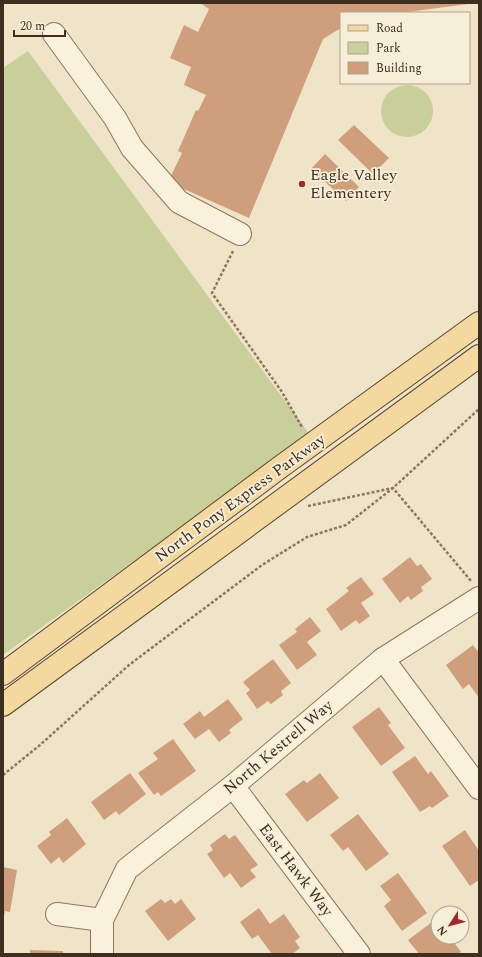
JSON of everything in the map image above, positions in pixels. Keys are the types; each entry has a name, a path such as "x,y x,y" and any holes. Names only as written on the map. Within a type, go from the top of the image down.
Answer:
{"main road":[{"name":"North Pony Express Parkway","path":"3,674 279,468 479,323"},
{"name":"North Pony Express Parkway","path":"3,705 479,356"}],"street":[{"path":"54,34 115,118 132,148 179,202 240,234"},
{"name":"North Kestrell Way","path":"102,920 127,869 234,786 383,659 477,592"},
{"path":"383,659 479,788"},
{"name":"East Hawk Way","path":"234,786 359,954"},
{"path":"57,914 102,920 102,954"}],"path":[{"path":"240,234 212,294 282,392 304,429"},
{"path":"3,775 40,745 129,665 256,570 307,537 346,525 393,488 479,409"},
{"path":"307,506 393,488"},
{"path":"393,488 477,592"}],"green space":[{"path":"28,51 310,435 3,655 3,68"},
{"path":"407,85 417,87 425,93 431,101 433,111 431,121 425,129 417,135 407,137 397,135 389,129 383,121 381,111 383,101 389,93 397,87"}],"building":[{"path":"200,3 468,3 408,12 340,12 340,29 323,39 249,218 168,182 182,153 178,151 196,110 198,111 206,95 184,85 191,67 170,58 184,25 198,32 209,9"},
{"path":"354,125 389,158 373,174 338,140"},
{"path":"325,154 359,187 346,201 311,169"},
{"path":"410,557 417,566 421,564 432,579 421,587 423,591 411,600 408,596 400,603 382,579"},
{"path":"361,577 374,594 361,603 370,616 359,624 356,620 341,631 326,609 349,591 346,588"},
{"path":"310,617 321,631 307,642 317,655 297,670 279,645 297,632 295,629"},
{"path":"473,645 479,653 479,698 469,684 463,689 446,665"},
{"path":"273,659 291,683 281,691 283,695 271,704 268,701 257,709 246,693 250,690 243,682"},
{"path":"228,699 243,719 229,730 231,733 219,742 209,729 195,739 183,724 200,711 204,717"},
{"path":"379,707 391,723 388,725 405,748 381,766 352,727"},
{"path":"173,739 196,771 161,796 158,792 154,795 138,773 158,759 153,753"},
{"path":"415,756 428,774 431,771 449,796 432,808 430,806 420,812 392,772"},
{"path":"130,773 146,794 119,815 116,811 104,820 91,802"},
{"path":"320,773 339,798 307,822 285,794 304,780 307,783"},
{"path":"358,814 389,854 366,871 348,847 343,851 330,835"},
{"path":"67,818 86,844 63,863 59,857 51,864 37,846 51,835 49,832"},
{"path":"465,830 479,851 479,880 470,886 442,846"},
{"path":"225,834 229,839 235,835 258,865 250,870 256,877 241,888 230,873 224,878 207,854 213,850 210,845"},
{"path":"3,867 17,870 10,912 5,911 4,916"},
{"path":"398,873 427,913 402,931 384,906 391,900 380,886"},
{"path":"161,899 165,903 171,899 175,904 181,899 196,919 168,941 145,911"},
{"path":"259,908 270,924 284,914 300,937 295,941 300,948 292,954 272,954 258,935 252,939 240,922"},
{"path":"430,924 430,945 456,945 461,952 458,954 419,954 408,940"},
{"path":"30,950 63,951 63,954 30,954"}],"place":[{"name":"Eagle Valley Elementery","path":"302,184"}]}
